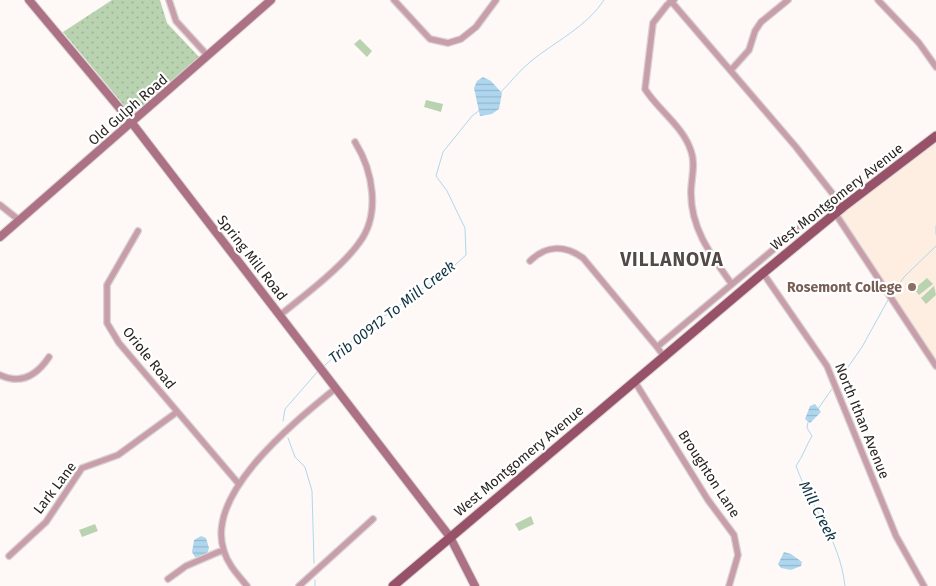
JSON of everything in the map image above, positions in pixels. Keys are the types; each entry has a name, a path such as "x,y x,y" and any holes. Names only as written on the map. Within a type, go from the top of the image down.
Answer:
{"main road":[{"name":"Spring Mill Road","path":"29,0 132,124 450,537 475,586"},
{"name":"Old Gulph Road","path":"0,237 132,124 271,0"},
{"name":"West Montgomery Avenue","path":"393,586 835,213 936,136"}],"street":[{"path":"169,0 176,21 208,56"},
{"path":"394,0 430,39 448,42 461,39 476,27 496,0"},
{"path":"731,70 749,50 760,22 788,0"},
{"path":"878,0 909,31 936,67"},
{"path":"731,283 706,249 696,226 691,201 693,162 691,150 680,131 645,89 653,23 672,1 843,207"},
{"path":"280,315 321,281 358,245 368,224 372,189 370,172 355,142"},
{"name":"West Montgomery Avenue","path":"657,347 731,283 836,198"},
{"path":"0,205 19,220"},
{"path":"835,213 936,366"},
{"name":"Oriole Road","path":"138,231 107,285 107,324 119,343 238,483"},
{"path":"530,261 550,248 571,250 583,258 665,358"},
{"name":"North Ithan Avenue","path":"763,273 827,366 896,536 924,586"},
{"path":"0,375 15,380 30,376 42,368 49,357"},
{"name":"Broughton Lane","path":"635,382 708,500 734,535 738,555 729,586"},
{"path":"247,586 233,570 223,550 222,527 228,503 238,483 293,424 336,388"},
{"name":"Lark Lane","path":"9,556 46,522 82,468 118,455 176,412"},
{"path":"299,586 372,519"},
{"path":"168,579 186,566 223,550"}],"shaded area":[{"name":"Rosemont College","path":"936,141 936,361 838,214"}],"green space":[{"path":"112,0 160,0 167,23 200,58 132,115 63,32"},
{"path":"360,39 372,51 367,57 354,44"},
{"path":"426,100 443,104 441,112 424,107"},
{"path":"927,278 933,284 919,295 914,289"},
{"path":"934,286 936,295 926,304 921,298"},
{"path":"531,516 534,524 519,531 515,524"},
{"path":"95,524 98,531 82,537 79,530"}],"water":[{"path":"483,77 491,81 502,93 499,109 492,114 480,116 474,88 477,81"},
{"path":"815,404 821,412 810,423 805,419 810,406"},
{"path":"201,536 206,538 209,548 207,555 202,558 195,557 192,552 194,540"},
{"path":"784,552 791,554 802,562 801,566 791,570 781,568 778,564"}],"waterway":[{"name":"Trib 00912 To Mill Creek","path":"500,93 530,62 589,18 604,0"},
{"name":"Trib 00912 To Mill Creek","path":"324,366 362,332 454,266 466,255 465,228 447,191 436,176 443,152 472,116 480,110"},
{"name":"Mill Creek","path":"936,226 936,234"},
{"name":"Mill Creek","path":"892,293 905,276 936,246"},
{"name":"Mill Creek","path":"839,380 862,347 888,300"},
{"name":"Trib 00912 To Mill Creek","path":"283,421 285,409 319,370"},
{"name":"Mill Creek","path":"818,409 832,389"},
{"name":"Mill Creek","path":"808,422 807,428 812,436 796,466 837,552 845,586"},
{"name":"Trib 00912 To Mill Creek","path":"288,438 295,457 305,467 312,491 314,563"},
{"name":"Trib 00912 To Mill Creek","path":"315,580 315,586"}],"place":[{"name":"Rosemont College","path":"912,287"}],"district":[{"name":"VILLANOVA","path":"672,259"}]}
